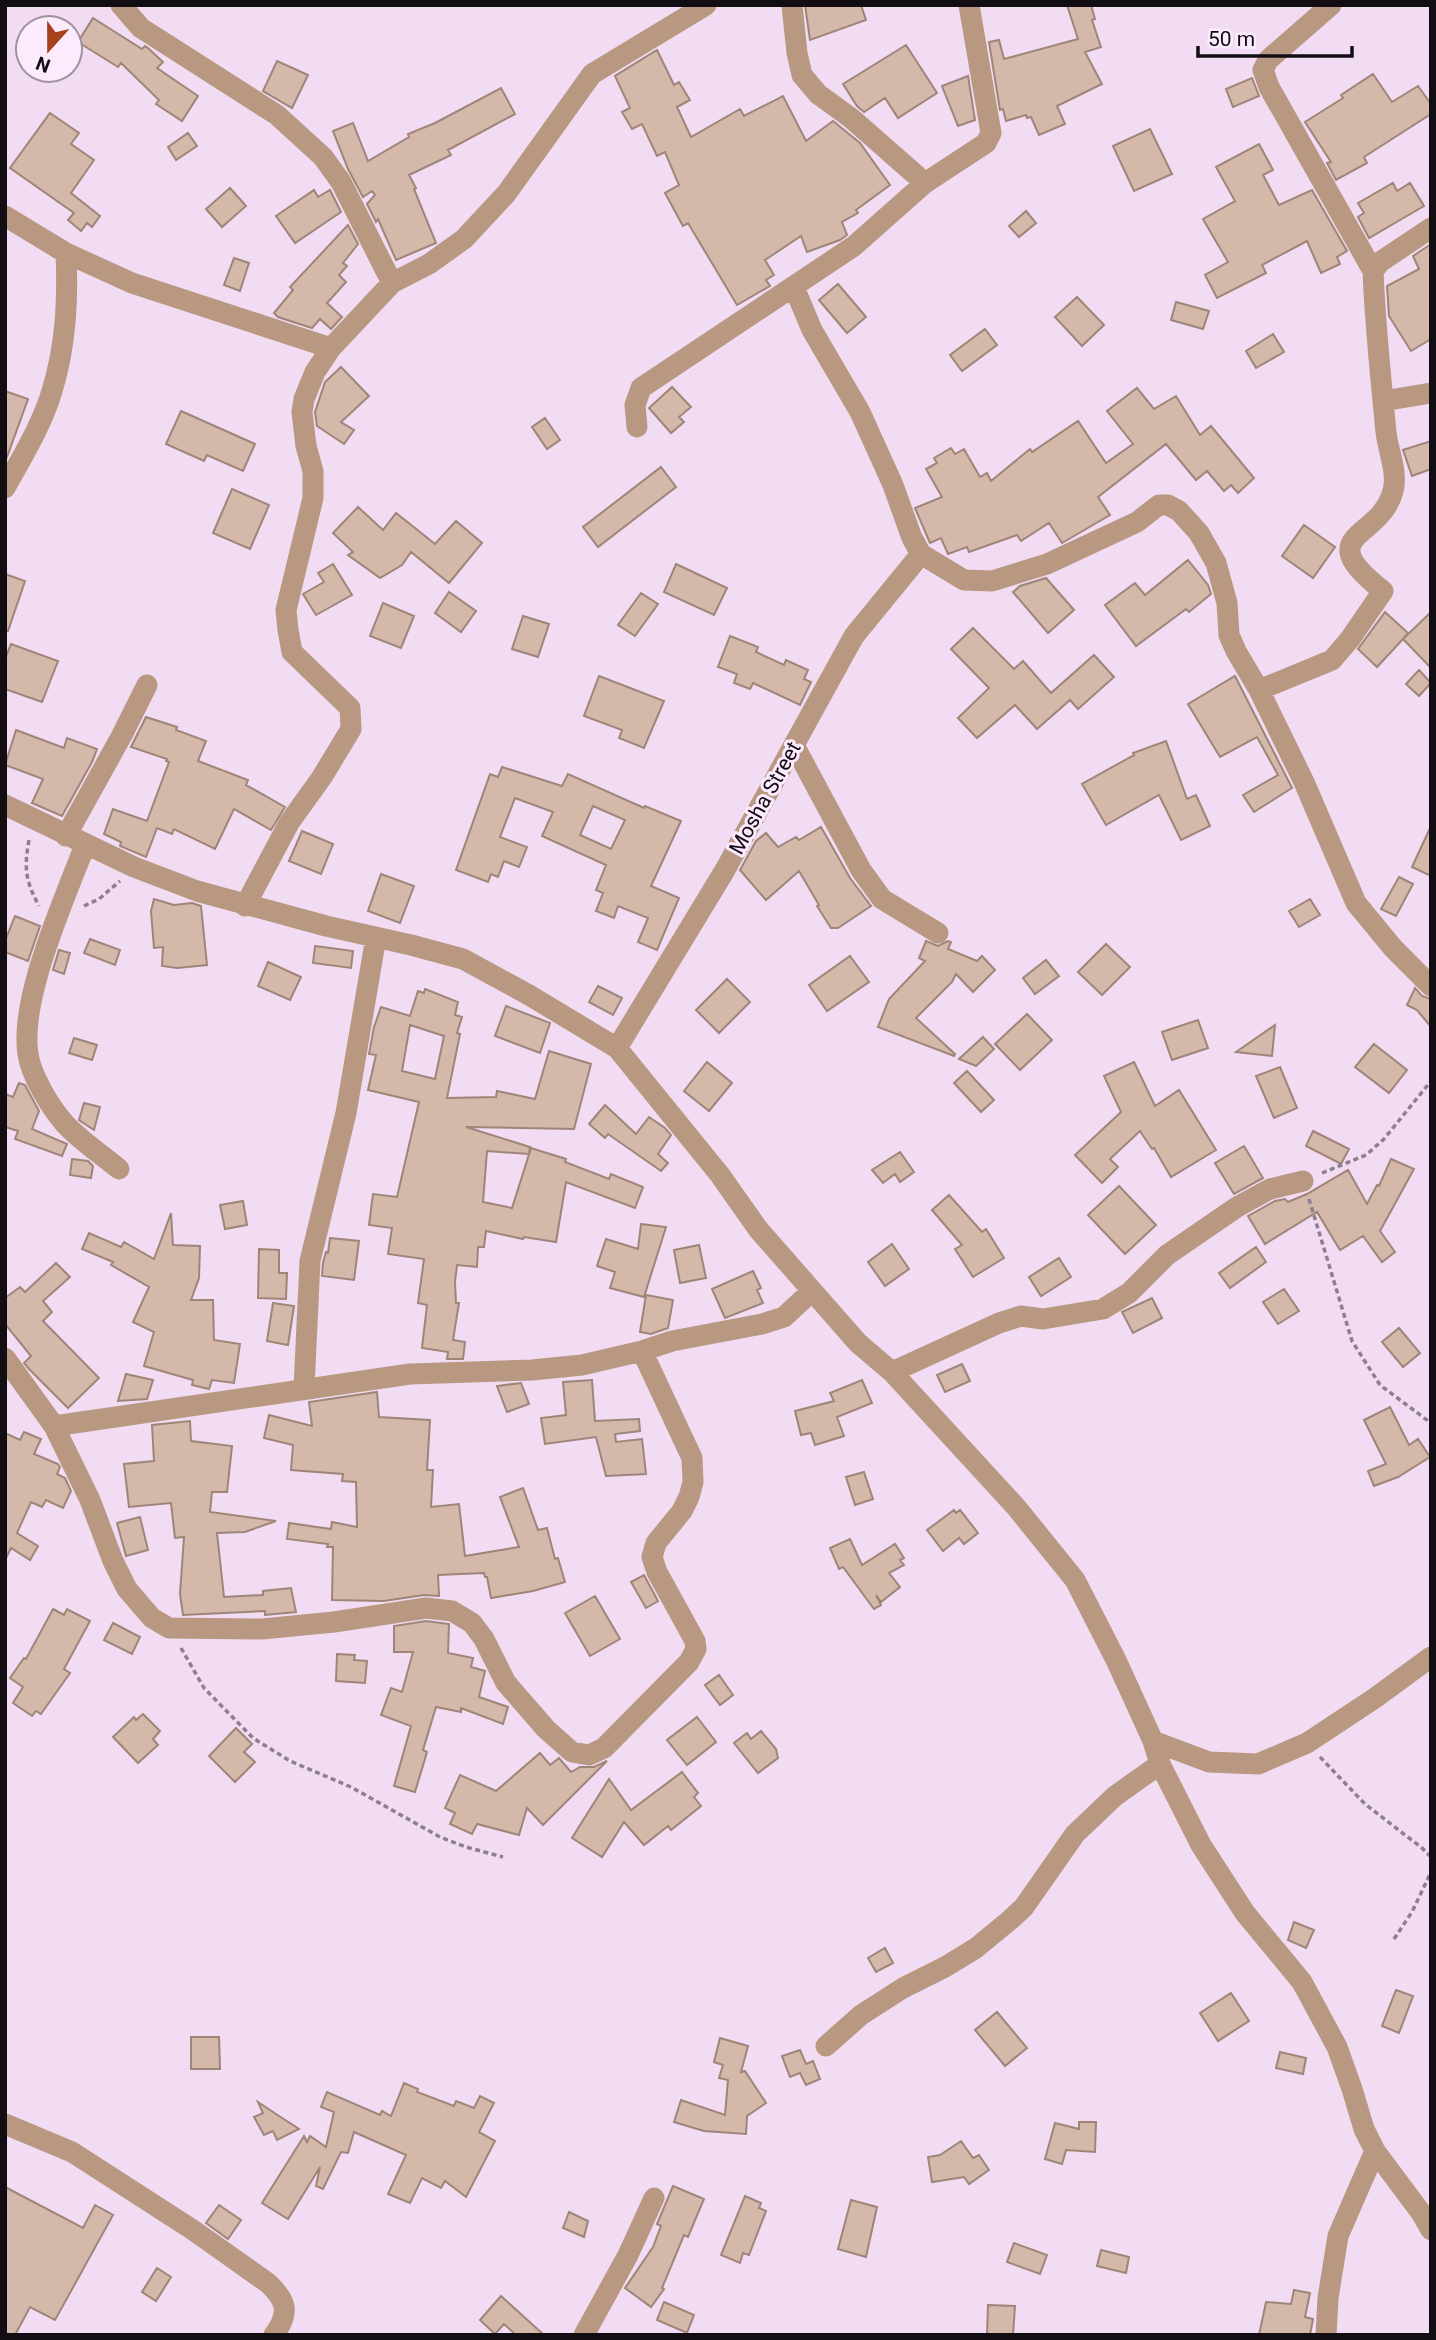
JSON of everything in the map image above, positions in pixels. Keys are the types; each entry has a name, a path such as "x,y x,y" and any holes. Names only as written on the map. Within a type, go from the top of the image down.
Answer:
{"street":[{"path":"121,5 141,28 276,115 323,157 341,182 392,283"},
{"path":"245,906 289,823 322,777 351,729 350,708 292,652 286,610 313,498 313,471 306,446 302,412 304,399 315,372 331,348 392,283 429,264 464,239 506,194 592,74 706,5"},
{"path":"792,5 802,75 818,94 851,118 925,183"},
{"path":"637,427 635,405 641,388 853,246 925,183 986,144 991,133 969,5"},
{"path":"1259,690 1332,660 1383,591 1362,574 1350,558 1349,549 1386,506 1393,490 1373,271 1269,87 1263,70 1268,60 1331,5"},
{"path":"5,216 66,253 132,283 331,348"},
{"path":"1373,271 1380,262 1431,228"},
{"path":"5,488 52,393 65,340 68,296 66,253"},
{"path":"794,287 812,330 860,412 921,554 964,580 992,581 1047,564 1137,522 1159,505 1168,505 1179,512 1199,533 1216,563 1227,603 1229,635 1236,652 1259,690 1304,782 1356,903 1393,948 1431,986"},
{"path":"1383,401 1431,393"},
{"name":"Mosha Street","path":"617,1048 725,870 854,636 921,554"},
{"path":"119,1169 66,1125 48,1101 28,1056 26,1028 30,1005 58,918 76,840 147,685"},
{"path":"795,747 860,870 882,899 938,933"},
{"path":"5,805 134,867 197,891 245,906 463,959 617,1048 720,1175 758,1229 858,1343 892,1372 1016,1507 1075,1580 1116,1660 1153,1741 1160,1764 1201,1845 1238,1901 1302,1982 1337,2047 1364,2129 1375,2151 1431,2230"},
{"path":"304,1388 310,1261 346,1113 376,937"},
{"path":"892,1372 999,1323 1021,1317 1043,1319 1103,1308 1129,1293 1167,1255 1237,1207 1270,1189 1303,1181"},
{"path":"54,1426 410,1374 532,1370 582,1365 785,1317 813,1291"},
{"path":"5,1358 54,1426 90,1500 113,1561 127,1589 152,1618 169,1628 262,1629 334,1622 426,1608 452,1611 472,1623 484,1639 506,1683 546,1729 572,1752 589,1755 604,1748 689,1662 696,1649 695,1641 652,1558 656,1543 682,1511 689,1497 693,1482 692,1458 642,1351"},
{"path":"1153,1741 1209,1762 1258,1764 1307,1742 1375,1698 1431,1657"},
{"path":"827,2046 861,2015 902,1987 945,1967 976,1948 1010,1920 1024,1907 1074,1834 1115,1796 1160,1764"},
{"path":"5,2124 72,2152 193,2230 268,2283 285,2306 281,2332"},
{"path":"1326,2335 1328,2298 1338,2236 1375,2151"},
{"path":"584,2335 628,2256 654,2198"}],"path":[{"path":"36,822 29,837 24,864 28,886 40,909 58,918 99,899 134,867"},
{"path":"1431,1081 1384,1139 1366,1155 1303,1181 1352,1341 1380,1385 1431,1423"},
{"path":"169,1628 204,1688 253,1738 290,1761 351,1787 440,1837 503,1857"},
{"path":"1307,1742 1365,1804 1431,1857"},
{"path":"1394,1939 1412,1912 1431,1872"}],"building":[{"path":"805,5 861,5 866,20 810,40"},
{"path":"1067,5 1091,5 1095,19 1092,20 1101,47 1085,52 1102,84 1057,106 1065,124 1039,135 1031,117 1027,118 1026,115 1006,121 1003,109 1000,110 989,42 999,40 1004,59 1078,39"},
{"path":"93,18 142,49 145,46 148,48 163,62 157,68 198,96 182,121 156,104 159,100 121,63 118,67 84,46 84,32"},
{"path":"906,45 937,93 898,118 885,98 864,112 843,84"},
{"path":"657,50 674,85 679,82 690,100 677,107 691,137 740,109 744,116 783,96 806,141 833,121 860,143 890,185 856,210 858,213 842,222 847,235 840,240 807,252 801,236 765,260 774,275 766,280 770,286 737,305 688,223 683,226 665,193 679,185 665,152 657,156 642,124 632,129 622,112 630,108 615,76"},
{"path":"277,61 308,75 292,108 263,91"},
{"path":"1373,74 1392,102 1418,86 1431,104 1431,114 1364,157 1367,163 1336,180 1327,163 1331,162 1305,122 1343,98 1341,95"},
{"path":"968,76 975,120 958,126 942,86"},
{"path":"1252,78 1259,96 1233,107 1226,89"},
{"path":"501,88 515,114 448,150 451,155 409,175 436,243 396,260 378,219 376,222 367,204 375,195 372,191 363,197 333,131 353,123 368,161 409,137 408,134 435,123"},
{"path":"50,113 79,133 71,144 94,160 71,193 100,216 92,227 87,223 81,231 68,220 74,213 10,168"},
{"path":"1150,129 1172,174 1134,191 1113,146"},
{"path":"188,133 197,146 176,160 168,147"},
{"path":"1259,144 1273,170 1263,175 1279,205 1312,190 1347,251 1337,257 1340,264 1321,273 1307,241 1262,265 1266,273 1217,298 1205,275 1228,262 1203,219 1235,201 1216,167"},
{"path":"1393,183 1397,191 1410,183 1424,206 1369,238 1358,217 1364,213 1358,203"},
{"path":"230,188 246,206 222,227 206,209"},
{"path":"314,190 318,197 330,190 341,212 295,243 276,216"},
{"path":"1026,211 1036,223 1019,237 1009,226"},
{"path":"348,225 358,244 343,263 347,266 339,275 346,282 327,303 342,317 331,329 320,319 312,328 278,317 274,313 293,290 290,287"},
{"path":"1431,244 1431,339 1411,351 1389,316 1387,286 1419,269 1413,256"},
{"path":"234,258 249,263 240,291 224,285"},
{"path":"838,284 866,317 847,333 819,300"},
{"path":"1077,297 1104,325 1082,346 1055,317"},
{"path":"1176,302 1209,311 1203,329 1171,320"},
{"path":"985,329 997,345 962,371 950,355"},
{"path":"1273,334 1284,352 1256,368 1246,351"},
{"path":"341,367 369,396 341,422 354,430 344,444 317,426 315,412 325,382"},
{"path":"672,387 691,407 679,417 684,422 671,433 649,408"},
{"path":"1137,388 1154,409 1176,396 1200,435 1211,426 1254,478 1238,493 1231,485 1224,491 1207,471 1196,480 1166,444 1098,497 1110,515 1062,543 1049,523 1021,541 1017,535 969,552 967,547 948,554 941,538 930,543 915,508 942,497 926,469 937,463 934,458 951,448 955,454 964,449 980,477 987,473 991,481 1030,449 1032,452 1078,421 1106,463 1133,444 1107,411"},
{"path":"5,391 28,399 7,457 5,457"},
{"path":"181,411 255,444 243,471 207,455 204,461 166,444"},
{"path":"545,418 560,440 547,449 532,427"},
{"path":"1431,441 1431,469 1412,476 1403,450"},
{"path":"661,467 676,487 598,547 583,527"},
{"path":"232,489 269,505 250,549 213,533"},
{"path":"358,507 383,530 396,513 435,544 456,521 482,543 449,583 411,552 402,565 380,578 348,555 353,552 333,533"},
{"path":"1304,525 1335,547 1313,578 1282,556"},
{"path":"1188,560 1208,585 1211,594 1189,612 1186,609 1136,646 1105,605 1135,583 1145,595"},
{"path":"333,564 352,595 316,615 303,594 324,582 318,573"},
{"path":"676,564 727,588 714,615 664,592"},
{"path":"5,574 25,581 8,631 5,631"},
{"path":"1046,578 1074,610 1048,633 1013,592 1020,586"},
{"path":"449,592 476,611 461,632 435,613"},
{"path":"641,593 658,604 635,636 618,625"},
{"path":"383,603 414,616 401,648 370,636"},
{"path":"1385,612 1408,633 1377,667 1358,649"},
{"path":"1431,612 1431,668 1403,639"},
{"path":"523,616 549,624 538,657 512,649"},
{"path":"973,628 1014,669 1023,661 1051,693 1094,655 1114,677 1078,709 1070,700 1037,729 1015,705 977,738 958,718 989,688 951,649"},
{"path":"730,636 758,647 756,652 784,665 786,660 808,670 804,679 811,682 800,705 753,683 750,689 734,683 737,674 718,667"},
{"path":"11,644 58,661 42,702 5,689 5,659"},
{"path":"1419,670 1431,683 1419,696 1406,684"},
{"path":"599,676 664,701 644,748 619,738 622,730 584,716"},
{"path":"1235,676 1292,788 1254,812 1243,795 1278,775 1257,737 1220,757 1188,704"},
{"path":"146,717 177,727 176,730 206,741 198,761 248,780 246,785 285,807 271,830 234,809 215,849 174,829 172,834 157,828 146,857 120,846 121,842 104,834 113,809 147,821 169,762 131,747"},
{"path":"16,730 64,748 67,738 97,749 62,816 32,803 43,779 5,765"},
{"path":"1166,741 1187,799 1196,795 1210,826 1181,840 1159,795 1106,825 1082,784 1134,755 1133,753"},
{"path":"502,767 562,786 568,774 644,808 645,806 681,821 651,886 679,898 657,950 638,942 648,918 618,906 614,918 596,911 603,893 596,890 606,865 542,836 553,812 515,798 500,837 527,847 519,867 504,861 498,877 491,874 488,882 456,870 490,774 498,777","holes":["593,806 625,820 611,849 580,835"]},
{"path":"1431,826 1431,876 1412,867"},
{"path":"821,827 850,878 871,906 838,928 831,928 799,871 766,900 740,870 756,841 766,833 778,847 796,837 799,840"},
{"path":"302,831 333,844 321,874 289,861"},
{"path":"381,874 414,886 400,923 368,911"},
{"path":"1399,877 1413,884 1396,916 1381,909"},
{"path":"154,899 174,905 192,903 201,906 207,965 177,968 162,966 163,947 154,948 151,911"},
{"path":"1310,899 1320,915 1299,927 1289,911"},
{"path":"15,916 40,926 28,961 5,952 5,941"},
{"path":"90,939 120,950 115,965 84,953"},
{"path":"926,941 938,946 951,942 948,949 977,961 982,956 995,970 973,992 956,974 952,982 916,1018 955,1054 954,1056 878,1027 889,999 925,961 919,958"},
{"path":"1106,944 1130,967 1102,995 1078,972"},
{"path":"315,946 353,951 351,968 313,963"},
{"path":"59,950 70,953 64,974 53,970"},
{"path":"850,956 869,982 827,1011 809,985"},
{"path":"1046,960 1059,976 1035,994 1023,978"},
{"path":"268,962 301,977 290,1000 258,986"},
{"path":"727,979 750,1002 719,1033 696,1010"},
{"path":"598,986 622,998 613,1015 589,1002"},
{"path":"1415,988 1422,996 1431,999 1431,1027 1417,1010 1407,1005"},
{"path":"425,989 458,1002 455,1015 462,1017 447,1098 496,1097 497,1091 535,1099 549,1051 591,1064 574,1129 466,1127 530,1147 529,1154 487,1151 483,1202 512,1208 531,1148 566,1159 565,1162 609,1179 611,1174 643,1187 635,1208 566,1182 556,1242 523,1239 486,1231 484,1247 478,1247 477,1267 457,1265 456,1303 459,1303 453,1340 465,1342 463,1359 447,1359 448,1352 422,1348 427,1305 418,1303 424,1259 388,1254 392,1228 369,1225 373,1194 397,1197 419,1102 368,1090 376,1055 369,1054 374,1027 381,1007 410,1016 418,991 424,993","holes":["410,1025 444,1036 435,1079 402,1071"]},
{"path":"506,1006 550,1023 540,1053 495,1036"},
{"path":"1027,1014 1052,1040 1020,1070 995,1044"},
{"path":"1198,1020 1208,1048 1172,1060 1162,1032"},
{"path":"1275,1025 1272,1056 1236,1052"},
{"path":"983,1037 994,1049 976,1066 959,1059"},
{"path":"74,1038 97,1045 92,1060 69,1053"},
{"path":"1374,1044 1407,1070 1389,1093 1355,1067"},
{"path":"707,1062 732,1083 709,1111 684,1091"},
{"path":"1134,1062 1155,1106 1179,1090 1216,1150 1171,1177 1154,1148 1152,1149 1140,1131 1110,1159 1118,1167 1102,1183 1075,1155 1121,1112 1104,1076"},
{"path":"1280,1067 1297,1108 1274,1118 1256,1076"},
{"path":"967,1071 994,1100 981,1112 954,1083"},
{"path":"19,1083 25,1085 39,1111 32,1129 67,1144 62,1156 15,1139 18,1131 5,1127 5,1094 13,1097"},
{"path":"84,1103 100,1107 94,1130 79,1120"},
{"path":"605,1105 636,1134 649,1117 671,1135 658,1154 668,1163 661,1171 608,1134 605,1138 589,1124"},
{"path":"1313,1131 1349,1149 1341,1164 1306,1146"},
{"path":"1244,1146 1263,1178 1234,1194 1215,1163"},
{"path":"900,1152 914,1172 900,1182 895,1174 883,1183 872,1170"},
{"path":"72,1159 88,1161 93,1166 91,1178 70,1175"},
{"path":"1391,1159 1414,1169 1380,1231 1395,1252 1382,1262 1363,1236 1340,1250 1317,1212 1265,1244 1248,1216 1275,1201 1285,1199 1288,1202 1307,1194 1348,1170 1367,1204 1377,1185 1379,1186"},
{"path":"1119,1186 1156,1225 1125,1254 1088,1215"},
{"path":"949,1195 982,1232 986,1229 1004,1258 973,1277 955,1249 962,1245 932,1210"},
{"path":"243,1201 247,1225 225,1229 220,1205"},
{"path":"171,1213 173,1245 200,1246 199,1278 191,1300 213,1300 214,1340 240,1344 234,1383 212,1380 209,1389 192,1385 193,1380 144,1366 154,1332 133,1322 149,1287 111,1265 113,1262 82,1249 89,1233 121,1247 124,1242 154,1259"},
{"path":"641,1224 666,1227 644,1297 610,1288 615,1272 597,1266 606,1239 638,1249"},
{"path":"330,1238 359,1241 354,1280 322,1276"},
{"path":"892,1244 909,1269 885,1286 868,1262"},
{"path":"699,1245 706,1278 680,1283 674,1250"},
{"path":"1256,1247 1266,1262 1230,1288 1219,1273"},
{"path":"259,1249 279,1250 279,1273 287,1273 286,1299 258,1298"},
{"path":"1059,1258 1071,1277 1041,1296 1029,1277"},
{"path":"56,1263 70,1277 43,1301 52,1312 43,1321 99,1378 68,1408 24,1363 31,1356 5,1324 5,1298 20,1287 25,1292"},
{"path":"753,1271 761,1288 757,1290 763,1303 725,1318 712,1289"},
{"path":"1284,1289 1299,1311 1278,1324 1263,1302"},
{"path":"646,1295 673,1300 668,1328 651,1334 640,1332"},
{"path":"1152,1298 1162,1318 1133,1333 1122,1312"},
{"path":"273,1303 294,1306 288,1345 267,1341"},
{"path":"1399,1328 1420,1353 1403,1367 1382,1342"},
{"path":"962,1364 970,1381 945,1392 937,1375"},
{"path":"126,1374 153,1380 147,1399 118,1401"},
{"path":"592,1380 595,1421 639,1419 640,1431 615,1434 616,1442 642,1439 646,1474 606,1476 596,1437 545,1444 541,1418 566,1415 563,1382"},
{"path":"862,1380 872,1403 837,1417 844,1436 815,1445 811,1433 801,1435 795,1411 834,1401 830,1393"},
{"path":"521,1383 529,1404 507,1412 497,1386"},
{"path":"377,1392 379,1417 430,1420 427,1470 433,1470 431,1507 459,1504 465,1556 519,1547 500,1497 523,1488 538,1530 547,1528 555,1559 558,1558 565,1582 491,1598 484,1573 438,1575 439,1596 424,1595 384,1601 332,1600 333,1547 287,1539 289,1523 331,1529 332,1522 357,1527 356,1482 342,1481 343,1474 291,1470 293,1445 264,1438 269,1415 312,1426 309,1402"},
{"path":"1390,1407 1409,1445 1418,1439 1430,1457 1398,1477 1374,1486 1368,1471 1386,1464 1364,1420"},
{"path":"190,1421 191,1441 232,1446 227,1492 212,1492 210,1512 276,1521 245,1532 217,1533 224,1597 263,1595 263,1591 291,1588 296,1612 265,1615 265,1611 183,1615 180,1594 184,1537 175,1538 171,1503 129,1507 124,1464 154,1461 152,1425"},
{"path":"24,1432 41,1439 34,1454 58,1464 60,1467 57,1474 65,1478 71,1491 63,1508 46,1500 42,1507 31,1502 17,1533 38,1546 30,1560 11,1548 5,1560 5,1433 20,1440"},
{"path":"864,1472 873,1499 855,1505 846,1477"},
{"path":"954,1510 956,1513 960,1510 978,1533 964,1544 959,1538 943,1551 927,1530"},
{"path":"140,1517 148,1550 126,1556 117,1523"},
{"path":"850,1539 862,1565 895,1544 904,1558 900,1560 904,1565 889,1573 900,1587 881,1602 876,1595 881,1605 874,1609 843,1567 839,1569 830,1548"},
{"path":"644,1575 658,1601 646,1608 631,1582"},
{"path":"595,1596 620,1639 590,1656 565,1613"},
{"path":"53,1609 64,1615 67,1609 90,1621 64,1669 70,1673 41,1714 36,1711 32,1716 13,1703 23,1687 10,1678 24,1658 26,1659"},
{"path":"426,1621 449,1624 448,1653 473,1658 471,1667 485,1671 479,1697 508,1707 503,1724 461,1708 461,1712 436,1707 423,1750 427,1752 415,1792 394,1786 411,1726 381,1715 391,1688 402,1692 413,1652 394,1652 394,1626"},
{"path":"113,1623 140,1637 132,1654 104,1640"},
{"path":"337,1654 355,1655 354,1660 367,1661 365,1683 336,1681"},
{"path":"719,1675 733,1695 720,1705 705,1685"},
{"path":"143,1714 160,1731 153,1739 158,1745 138,1763 113,1737 134,1717 136,1720"},
{"path":"697,1717 716,1742 687,1765 667,1740"},
{"path":"236,1728 252,1744 244,1752 255,1762 235,1782 209,1756"},
{"path":"761,1731 776,1749 778,1758 758,1773 734,1743 747,1733 751,1739"},
{"path":"540,1753 550,1765 559,1758 571,1772 580,1767 594,1767 607,1761 543,1825 527,1808 519,1835 477,1824 472,1834 450,1824 455,1813 445,1808 460,1775 496,1791"},
{"path":"682,1772 698,1793 694,1797 701,1806 671,1830 668,1826 644,1845 624,1822 602,1857 572,1838 609,1779 631,1810"},
{"path":"1294,1922 1314,1930 1306,1948 1288,1940"},
{"path":"885,1948 893,1963 876,1972 868,1958"},
{"path":"1396,1990 1413,1996 1399,2033 1382,2026"},
{"path":"1231,1993 1249,2021 1218,2041 1200,2013"},
{"path":"997,2012 1027,2048 1005,2066 975,2030"},
{"path":"191,2037 219,2037 220,2069 191,2069"},
{"path":"720,2038 748,2046 741,2072 745,2071 766,2103 747,2116 746,2134 704,2131 674,2122 681,2100 725,2115 728,2080 719,2078 723,2065 714,2062"},
{"path":"800,2050 806,2064 813,2061 820,2079 806,2085 800,2073 790,2077 782,2056"},
{"path":"1280,2052 1306,2058 1303,2074 1276,2068"},
{"path":"404,2083 418,2089 417,2092 454,2106 456,2101 474,2108 480,2096 494,2103 479,2132 495,2141 466,2197 445,2181 441,2188 422,2178 410,2203 388,2194 406,2155 354,2132 348,2153 341,2152 323,2189 316,2186 320,2167 288,2219 262,2203 304,2136 307,2142 310,2136 326,2147 334,2112 321,2107 327,2092 380,2115 382,2111 391,2116"},
{"path":"258,2102 299,2129 277,2140 273,2131 264,2135 254,2117 263,2113"},
{"path":"1079,2122 1096,2122 1095,2152 1066,2150 1062,2164 1045,2159 1055,2123 1079,2129"},
{"path":"961,2141 973,2158 979,2155 989,2170 969,2184 964,2177 932,2182 928,2157 940,2155"},
{"path":"673,2186 704,2199 688,2237 684,2235 662,2288 664,2289 651,2307 625,2288 653,2247 661,2226 657,2224"},
{"path":"5,2187 83,2228 95,2205 113,2215 55,2320 30,2307 15,2335 5,2335"},
{"path":"745,2196 761,2203 759,2208 766,2211 749,2255 743,2253 740,2263 721,2255"},
{"path":"851,2200 877,2207 866,2257 838,2249"},
{"path":"219,2205 241,2220 228,2239 206,2223"},
{"path":"569,2212 588,2221 584,2237 563,2228"},
{"path":"1014,2243 1047,2255 1040,2274 1007,2262"},
{"path":"1101,2250 1129,2257 1126,2273 1097,2266"},
{"path":"157,2268 171,2277 156,2301 142,2292"},
{"path":"1294,2290 1310,2293 1305,2317 1313,2319 1310,2335 1259,2335 1266,2302 1291,2304"},
{"path":"501,2296 544,2335 516,2335 504,2324 495,2334 480,2320"},
{"path":"664,2302 694,2315 687,2333 657,2320"},
{"path":"988,2305 1015,2306 1013,2335 987,2335"}]}
